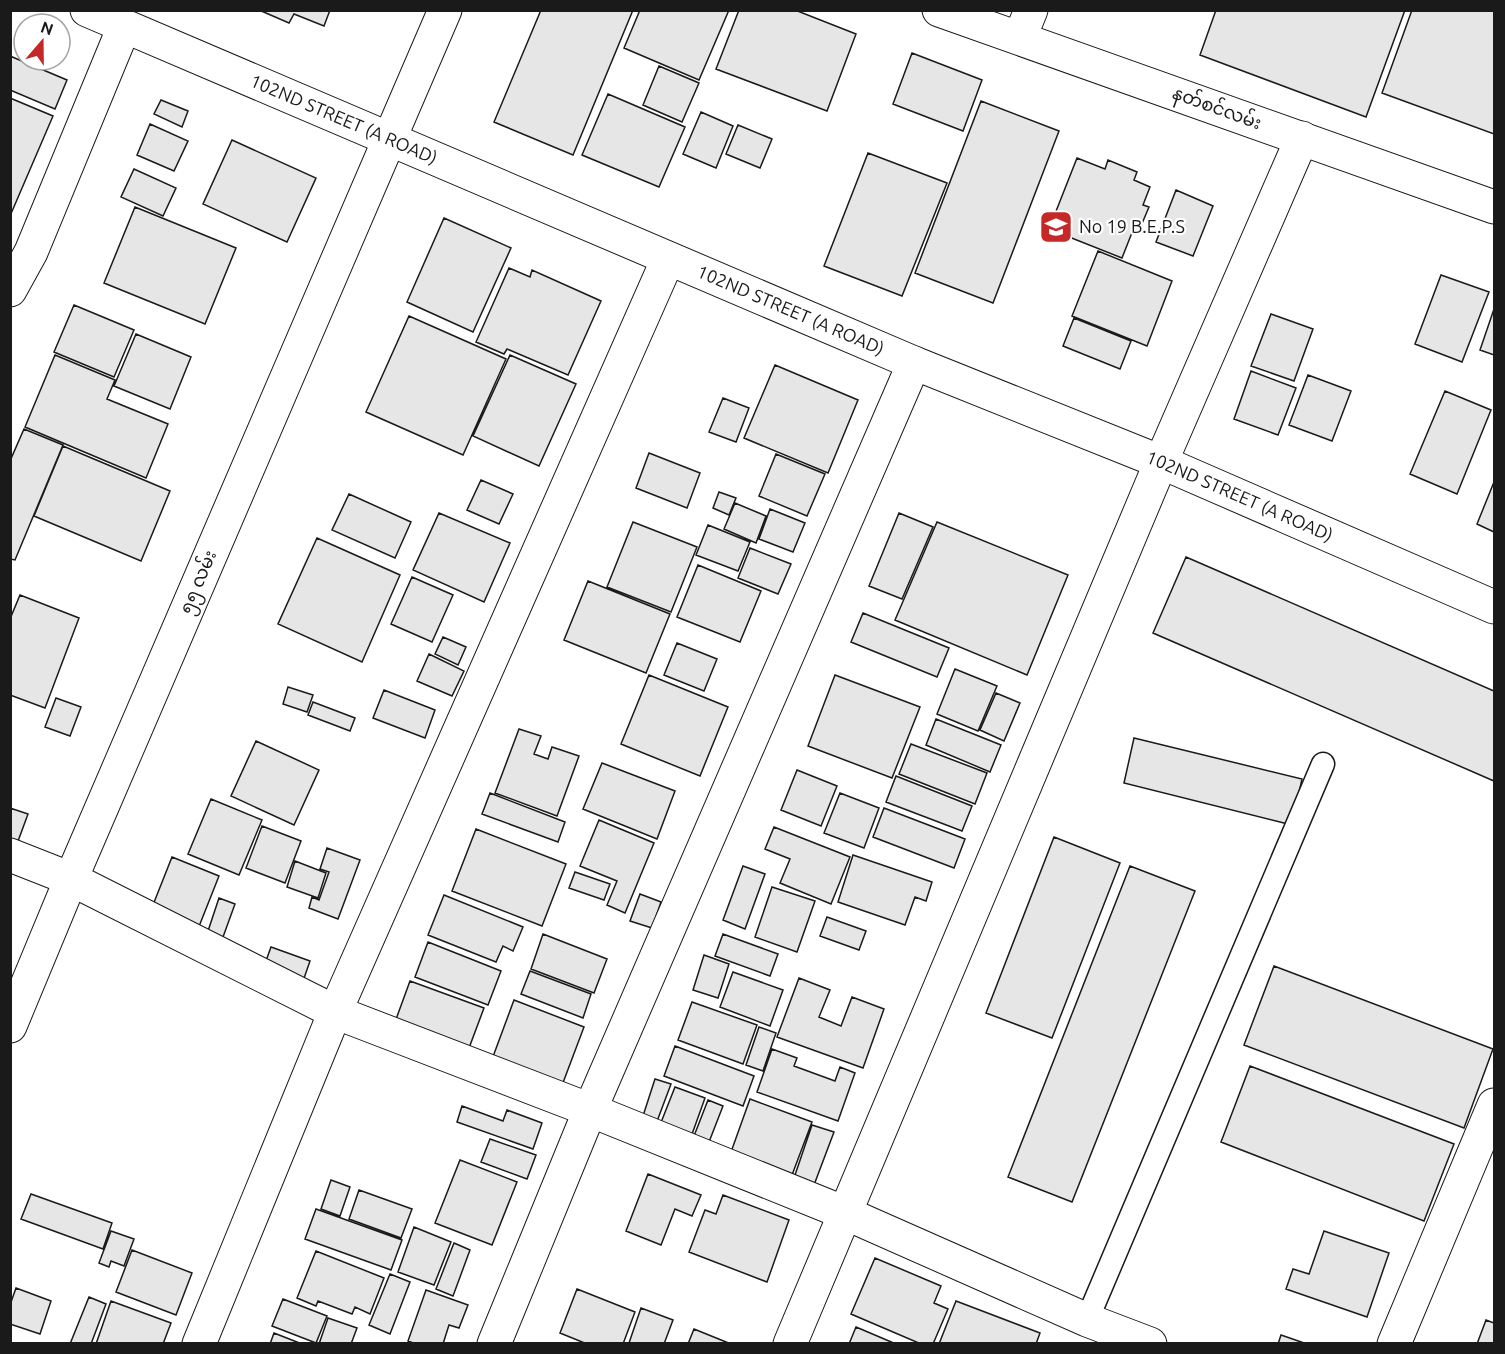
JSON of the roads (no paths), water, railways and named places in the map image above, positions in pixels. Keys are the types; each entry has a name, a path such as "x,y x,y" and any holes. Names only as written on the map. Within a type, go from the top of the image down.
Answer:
{"street":[{"name":"102ND STREET (A ROAD)","path":"87,10 914,363 1161,462 1494,607"},
{"name":"၅၅ လမ်း","path":"10,1026 445,10"},
{"name":"နတ်စင်လမ်း","path":"939,10 1026,24 1302,138 1494,207"},
{"path":"10,290 16,284 31,252 124,27"},
{"path":"790,1344 1161,462 1302,138"},
{"path":"199,1344 335,1012 668,259"},
{"path":"494,1344 590,1110 914,363"},
{"path":"10,855 71,879 335,1012 590,1110 845,1213 1083,1332 1150,1344"},
{"path":"1394,1344 1494,1105"}],"lane":[{"path":"1083,1332 1323,764"}],"place":[{"name":"No 19 B.E.P.S","path":"1056,227"}]}
